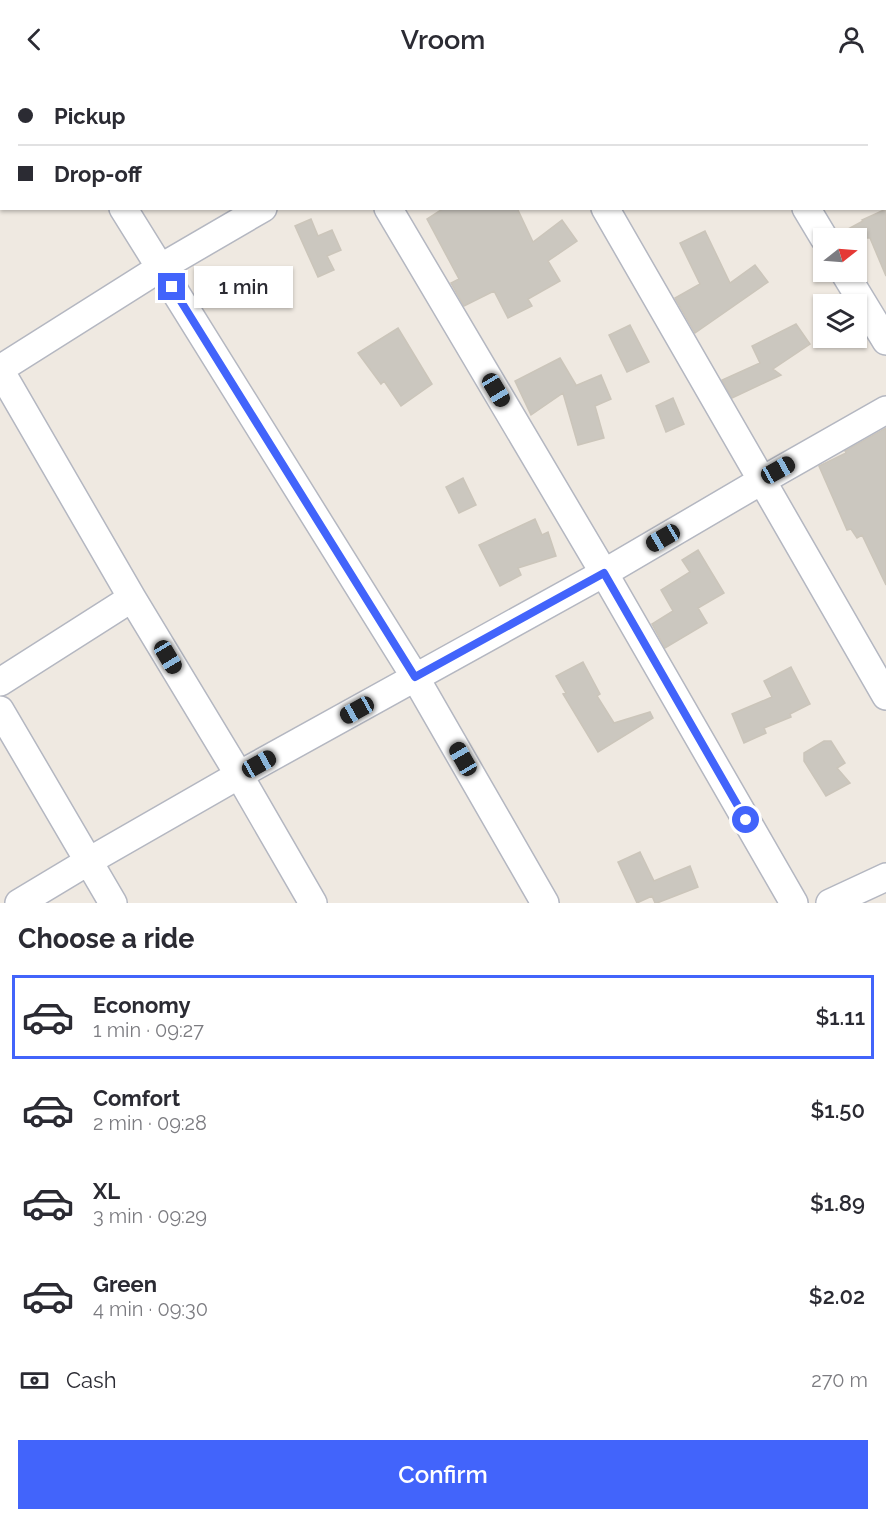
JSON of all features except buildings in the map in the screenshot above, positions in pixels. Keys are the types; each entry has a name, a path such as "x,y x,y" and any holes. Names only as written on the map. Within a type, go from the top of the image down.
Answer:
{"street":[{"path":"124,210 415,677 545,903"},
{"path":"260,210 160,268 0,370 132,598 314,903"},
{"path":"389,210 604,573 794,903"},
{"path":"606,210 886,696"},
{"path":"807,210 818,228"},
{"path":"850,282 886,341"},
{"path":"19,903 239,774 604,573 886,410"},
{"path":"0,682 132,598"},
{"path":"0,710 113,903"},
{"path":"830,903 886,877"}],"route":[{"path":"172,287 415,677 604,573 746,820"}]}
